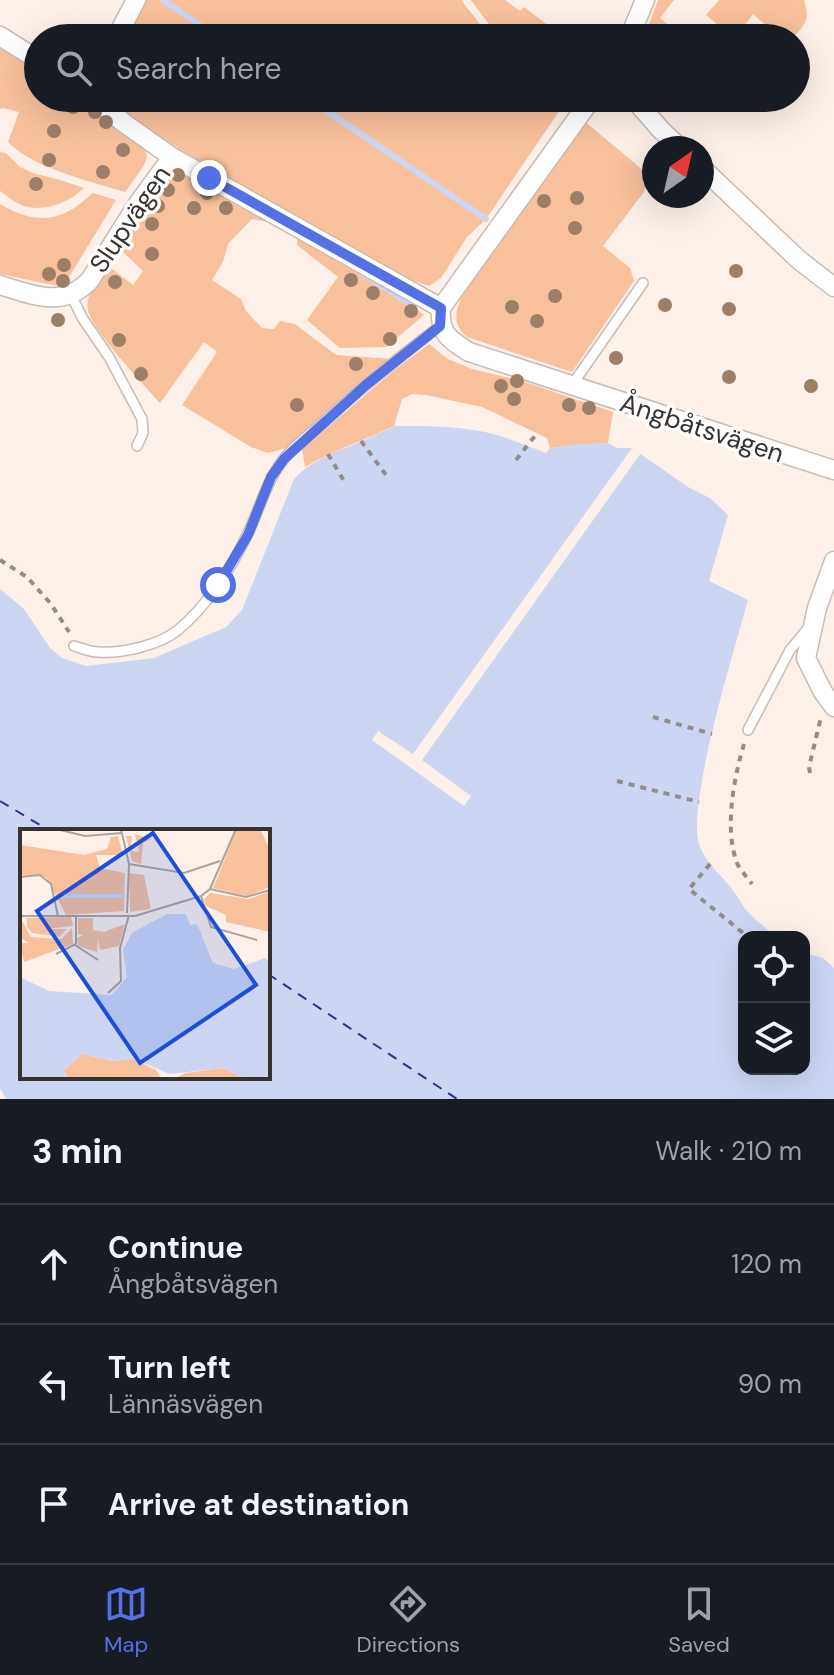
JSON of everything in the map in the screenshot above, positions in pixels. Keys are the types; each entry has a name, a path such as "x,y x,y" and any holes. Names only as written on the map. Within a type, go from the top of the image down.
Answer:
{"street":[{"path":"123,24 136,0"},
{"path":"635,24 645,0"},
{"path":"0,36 24,51"},
{"name":"Ångbåtsvägen","path":"111,112 172,157 440,317 448,336 469,352 834,470"},
{"path":"440,317 582,112"},
{"path":"645,112 667,136"},
{"name":"Slupvägen","path":"0,285 55,298 81,290 172,157"},
{"path":"714,179 799,260 834,287"},
{"path":"828,700 806,658 814,621 834,561"}],"lane":[{"path":"571,386 643,283"},
{"path":"71,295 142,419 143,433 137,446"},
{"path":"74,646 97,652 124,650 165,639 179,630 232,564 248,535 271,477 284,459 440,317"},
{"path":"748,730 790,650 814,621"}],"path":[{"path":"516,460 538,432"},
{"path":"361,441 389,479"},
{"path":"328,454 344,481"},
{"path":"0,560 27,577 51,604 68,629 74,646"},
{"path":"810,773 809,767 828,700"},
{"path":"653,717 712,734"},
{"path":"748,730 735,772 731,824 738,865 752,884"},
{"path":"617,781 699,802"},
{"path":"710,864 689,889 741,931"},
{"path":"764,931 767,928"}],"shaded area":[{"path":"142,0 461,0 480,24 129,24"},
{"path":"471,0 505,0 520,11 524,7 546,24 489,24"},
{"path":"658,0 674,0 660,18 667,24 649,24"},
{"path":"719,0 804,0 807,12 804,24 764,24 753,14 746,24 717,24 706,15"},
{"path":"0,44 24,58 24,112 104,112 145,145 147,158 125,192 80,178 46,166 18,151 8,142 19,112 0,109"},
{"path":"559,112 486,219 467,237 441,278 429,286 397,275 191,156 127,113"},
{"path":"583,120 642,169 642,195 603,246 630,268 634,281 572,372 467,337 458,326 456,315 466,290"},
{"path":"0,152 33,173 84,188 66,201 51,206 36,208 21,205 0,191"},
{"path":"178,169 270,219 268,222 252,219 228,244 223,262 212,280 241,299 246,311 262,328 274,329 280,321 295,324 336,355 392,359 286,448 268,453 251,447 182,405 217,352 204,342 160,403 119,357 91,319 89,298 107,265 133,285 143,271 122,251 124,238 166,174"},
{"path":"93,193 116,200 66,282 58,286 0,274 0,204 26,216 49,218 71,210"},
{"path":"298,235 424,315 386,347 340,348 307,320 338,277 297,245"},
{"path":"429,344 448,359 472,369 525,382 613,412 608,443 550,448 547,438 482,407 412,394 402,399 394,426 305,467 302,449"}],"water":[{"path":"395,426 474,430 501,436 546,453 550,448 608,443 617,448 632,448 688,487 710,498 728,515 709,581 748,600 705,764 697,828 700,847 708,860 746,909 768,931 738,931 738,1075 810,1075 810,955 823,958 834,968 834,1099 6,1099 0,1088 0,589 24,609 50,648 62,658 86,666 154,658 226,627 242,610 294,479 325,457"}],"pier":[{"path":"632,448 641,453 422,760 471,796 464,806 372,740 378,731 413,754"}],"waterway":[{"path":"163,0 198,24"},
{"path":"329,112 486,219"},
{"path":"361,273 409,303"}],"ferry route":[{"path":"0,801 47,829"},
{"path":"270,975 457,1099"}],"route":[{"path":"209,178 441,308 440,326 366,385 284,459 271,477 248,535 218,585"}]}
